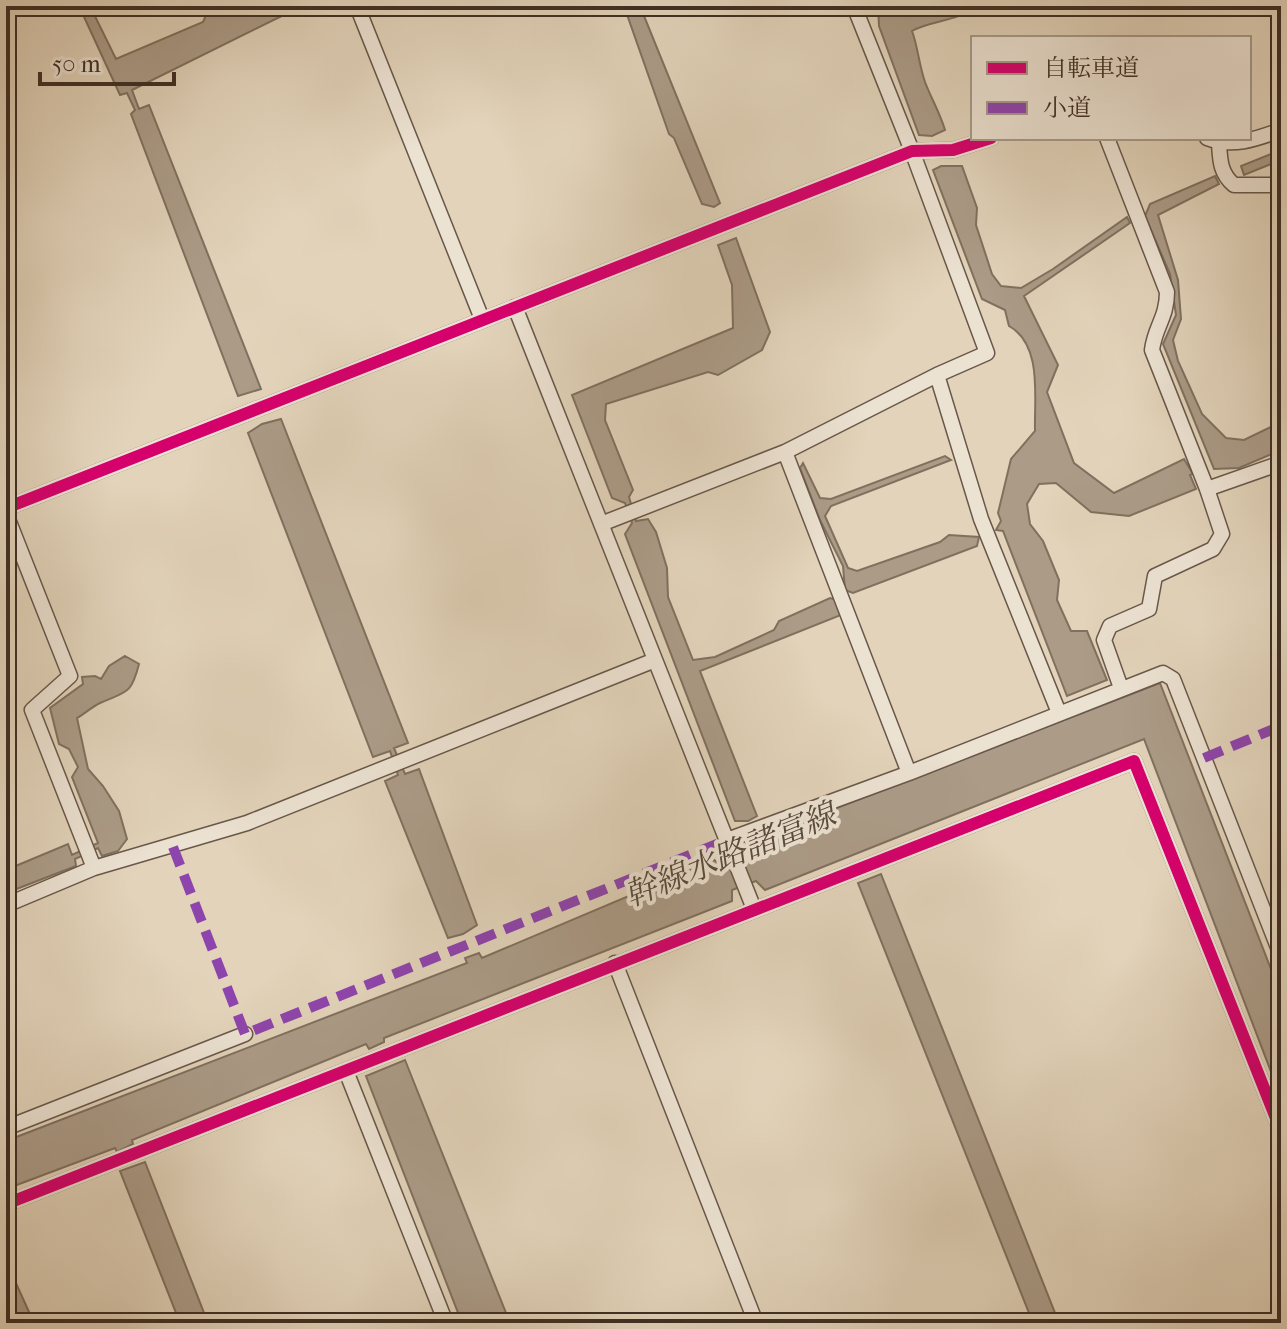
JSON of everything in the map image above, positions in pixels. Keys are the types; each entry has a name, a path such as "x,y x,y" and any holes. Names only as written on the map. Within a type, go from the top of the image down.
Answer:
{"street":[{"path":"357,6 482,319"},
{"path":"601,524 785,452 987,353 854,6"},
{"path":"1281,130 1248,142 1213,140 1225,178 1234,185 1281,185"},
{"path":"89,857 32,710 70,676 6,511 482,319 912,151 953,150 985,140"},
{"path":"1108,140 1167,292 1167,310 1154,335 1152,350 1222,534 1213,549 1155,576 1149,609 1110,626 1104,640 1121,688"},
{"path":"515,307 754,909"},
{"path":"937,375 981,519 1059,713"},
{"path":"785,452 909,773"},
{"path":"1207,489 1281,463"},
{"path":"6,905 89,857 247,823 655,660"},
{"path":"727,840 909,773 1163,673 1173,679 1281,955"},
{"path":"6,1204 1134,761 1281,1131"},
{"path":"615,963 756,1323"},
{"path":"6,1128 245,1034"},
{"path":"346,1071 446,1323"}],"shaded area":[{"path":"79,6 90,6 116,59 203,22 210,6 302,6 132,90 139,109 149,105 261,389 238,396 131,114 135,110 127,93 120,95"},
{"path":"624,6 640,6 720,203 714,207 702,204 674,138 669,134"},
{"path":"878,6 974,6 961,15 912,31 925,82 945,130 932,136 919,135 879,26"},
{"path":"1281,150 1281,160 1244,175 1241,166"},
{"path":"941,166 962,166 977,208 976,225 992,274 1001,286 1021,288 1127,217 1130,223 1024,296 1058,365 1047,392 1074,463 1114,493 1184,459 1193,474 1190,475 1196,489 1129,516 1091,512 1056,483 1039,484 1027,504 1030,524 1043,541 1059,580 1057,600 1071,631 1087,631 1107,680 1067,696 1003,531 996,530 1001,521 998,513 1011,459 1035,431 1032,359 1020,335 1009,326 1005,310 982,299 933,170"},
{"path":"1215,176 1219,184 1158,215 1178,280 1181,319 1173,340 1178,361 1202,414 1226,438 1244,440 1281,422 1281,450 1239,468 1214,469 1163,344 1176,315 1170,274 1145,216 1150,204"},
{"path":"736,238 770,332 762,350 718,375 708,372 606,404 605,420 633,490 629,497 636,521 648,519 656,532 667,568 668,597 693,660 715,657 774,630 779,621 830,598 837,600 841,615 700,671 757,816 748,821 735,821 625,534 632,523 625,503 612,498 572,395 733,328 732,285 718,245"},
{"path":"281,419 408,743 394,748 405,774 419,769 477,925 463,934 448,938 385,781 398,775 390,751 373,757 248,433 262,424"},
{"path":"945,456 951,460 831,506 825,516 848,568 857,571 940,542 949,535 979,537 977,546 853,593 845,590 843,566 820,520 800,468 803,463 820,498 831,499"},
{"path":"125,656 139,664 127,691 77,718 88,769 119,811 127,839 118,851 102,856 98,848 75,859 76,866 6,893 6,870 68,844 72,855 98,843 72,777 78,767 69,749 59,744 50,708 83,684 82,677 101,679 109,666"},
{"path":"1160,683 1281,995 1281,1098 1144,739 765,890 756,881 732,890 732,901 384,1038 384,1042 369,1049 366,1044 132,1140 133,1144 117,1152 115,1148 6,1189 6,1141 467,963 465,958 479,953 482,958 714,860 722,866 745,857 746,843"},
{"path":"881,874 1059,1323 1033,1323 858,883"},
{"path":"405,1060 510,1323 462,1323 366,1076"},
{"path":"145,1162 208,1323 180,1323 120,1171"},
{"path":"6,1261 34,1323 9,1323 6,1312"}],"marked path":[{"path":"1204,758 1281,726"},
{"path":"173,847 245,1034 727,840"}],"cycle path":[{"path":"6,508 912,151 953,150 985,140"},
{"path":"6,1204 1134,761 1281,1131"}],"water label":[{"name":"幹線水路諸富線","path":"730,855"}]}
